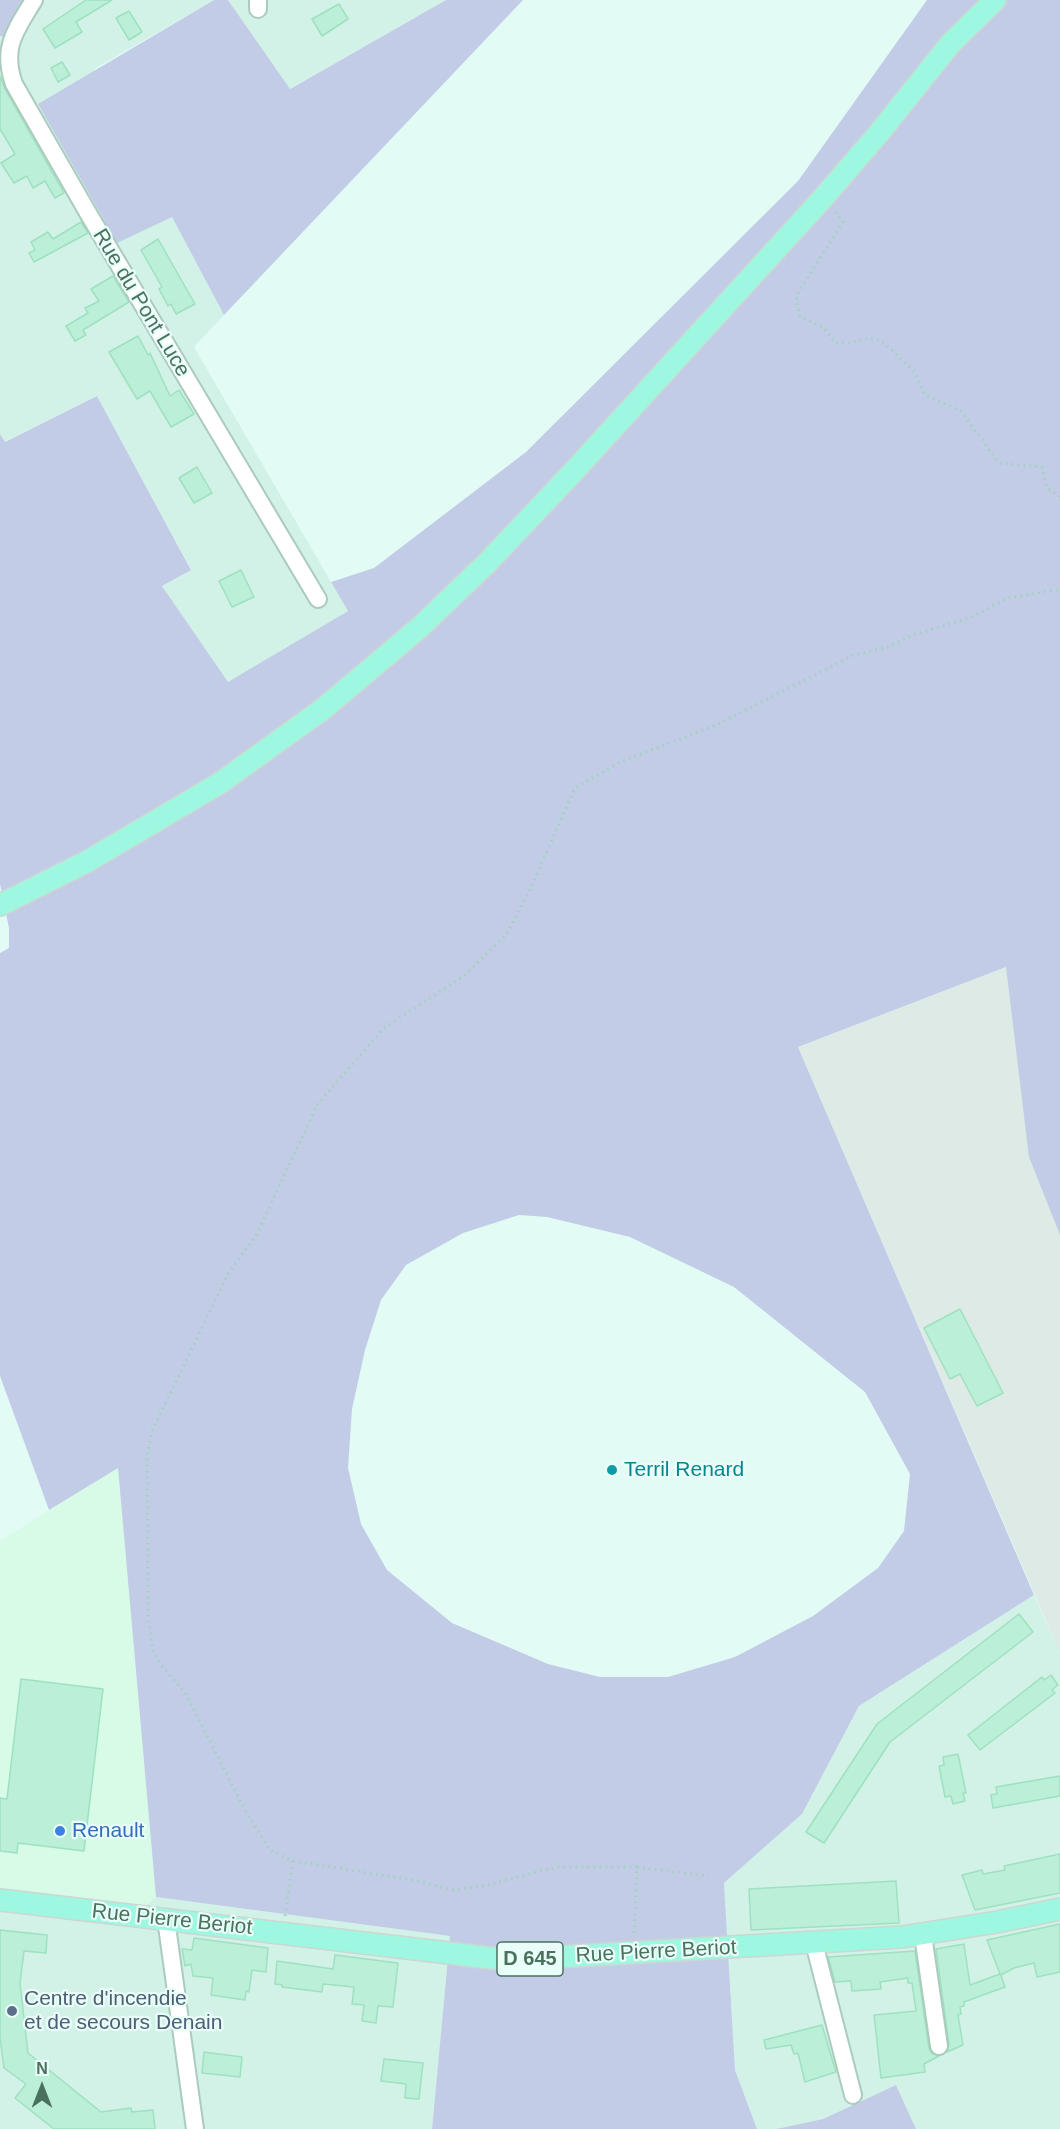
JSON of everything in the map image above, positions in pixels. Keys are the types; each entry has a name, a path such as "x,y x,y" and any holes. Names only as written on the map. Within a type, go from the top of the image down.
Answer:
{"main road":[{"path":"951,43 976,0"},
{"path":"0,905 104,852 220,783 323,709 388,656 465,585 524,525 823,198 951,43 995,0"},
{"name":"Rue Pierre Beriot","path":"0,1900 499,1958 538,1959 923,1935 1060,1909"}],"street":[{"name":"Rue du Pont Luce","path":"34,0 14,33 9,48 9,64 14,84 88,213 318,599"},
{"path":"166,1919 195,2129"},
{"path":"923,1935 939,2046"},
{"path":"814,1943 853,2095"}],"path":[{"path":"823,198 843,222 796,296 800,317 823,327 835,343 851,343 867,338 882,341 915,372 925,395 961,411 999,463 1042,467 1047,488 1060,497"},
{"path":"709,1876 638,1867 556,1867 487,1885 453,1890 413,1880 292,1861 270,1850 247,1814 186,1694 153,1652 148,1616 147,1454 153,1429 228,1274 257,1234 317,1105 384,1028 464,976 506,935 528,894 575,788 620,762 714,726 854,655 888,647 913,635 972,617 1008,598 1057,590 1060,586"},
{"path":"283,1933 292,1861"},
{"path":"634,1954 638,1867"}],"shaded area":[{"path":"0,0 30,0 4,37 0,36"},
{"path":"30,0 214,0 94,69 224,315 194,347 348,611 228,683 162,586 191,569 97,396 4,442 0,434 0,36 4,37"},
{"path":"214,0 228,0 290,89 446,0 523,0 224,315 172,217 117,243 38,104"},
{"path":"228,0 446,0 289,89"},
{"path":"927,0 1060,0 1060,1235 1029,1157 1006,967 798,1047 1034,1595 859,1706 802,1814 724,1883 735,2070 757,2129 432,2129 450,1936 156,1897 118,1468 49,1510 0,1376 0,953 9,948 9,928 0,884 0,434 5,442 97,396 191,570 162,586 228,682 348,611 331,582 374,568 526,452 798,181","holes":["519,1215 547,1217 630,1237 734,1287 865,1392 910,1474 904,1531 878,1568 813,1616 735,1657 668,1677 600,1677 548,1664 452,1623 387,1570 361,1524 348,1468 352,1409 365,1350 381,1300 406,1265 463,1233"]},
{"path":"1060,777 1060,1653 798,1047 1006,967"},
{"path":"118,1467 156,1897 144,1907 0,1889 0,1541"},
{"path":"1034,1595 1060,1653 1060,2129 916,2129 896,2085 823,2119 776,2129 757,2129 735,2070 724,1883 802,1814 859,1706"},
{"path":"0,1889 144,1907 156,1897 450,1936 432,2129 0,2129"},
{"path":"896,2085 916,2129 776,2129 823,2119"}],"building":[{"path":"86,0 112,0 76,22 82,32 55,48 43,29"},
{"path":"339,4 348,19 322,36 312,19"},
{"path":"129,11 142,32 129,40 116,18"},
{"path":"62,62 70,75 58,82 51,68"},
{"path":"0,76 5,89 64,193 55,198 45,181 33,188 27,176 14,183 1,163 15,154 0,129"},
{"path":"81,222 88,233 34,262 29,253 35,250 31,242 48,232 53,239"},
{"path":"158,239 195,304 176,314 171,304 168,306 159,289 162,287 141,250"},
{"path":"113,276 129,302 83,330 86,335 75,341 66,326 88,313 85,308 99,301 91,289"},
{"path":"138,336 148,355 150,353 170,396 179,390 194,414 171,427 150,391 137,399 109,352"},
{"path":"197,467 212,493 194,503 179,478"},
{"path":"241,570 254,597 232,607 219,581"},
{"path":"960,1309 1003,1393 977,1406 960,1374 950,1379 924,1328"},
{"path":"1019,1614 1033,1632 890,1742 824,1843 806,1832 877,1724"},
{"path":"1051,1675 1058,1685 1052,1690 1055,1693 980,1750 968,1735 1042,1677 1044,1680"},
{"path":"21,1679 103,1689 84,1851 18,1843 17,1853 0,1851 0,1798 7,1799"},
{"path":"958,1754 966,1793 963,1793 965,1801 953,1804 951,1796 945,1797 939,1766 944,1765 943,1757"},
{"path":"1060,1776 1060,1796 993,1808 991,1795 997,1794 996,1787"},
{"path":"1060,1854 1060,1893 975,1910 962,1875 982,1870 983,1874 1005,1870 1004,1866"},
{"path":"896,1881 899,1923 751,1930 749,1889"},
{"path":"1060,1924 1060,1972 1037,1977 1034,1963 1014,1968 1001,1975 1005,1987 964,2002 964,2006 960,2007 961,2014 958,2015 963,2045 947,2052 949,2044 936,1949 964,1944 970,1985 1000,1974 987,1940"},
{"name":"Centre d'incendie et de secours Denain","path":"0,1930 47,1935 46,1953 24,1951 20,1983 28,2053 101,2112 131,2108 132,2112 153,2110 155,2129 54,2129 15,2098 26,2084 4,2068 0,2038"},
{"path":"194,1938 268,1948 266,1972 252,1970 249,1992 246,1991 245,2000 211,1995 213,1978 193,1976 191,1964 185,1966 182,1949 192,1950"},
{"path":"915,1951 929,2048 931,2053 939,2056 924,2064 925,2072 881,2078 874,2015 916,2011 912,1983 908,1983 908,1978 880,1982 881,1989 852,1991 851,1981 835,1982 828,1957"},
{"path":"335,1955 398,1963 393,2007 378,2006 376,2023 362,2021 364,2005 352,2004 354,1987 323,1984 322,1992 275,1984 277,1961 333,1969"},
{"path":"822,2025 836,2072 805,2082 798,2053 794,2054 791,2045 766,2049 764,2040"},
{"path":"204,2052 242,2057 240,2077 202,2073"},
{"path":"384,2059 423,2063 419,2099 405,2098 406,2084 381,2081"}],"place":[{"name":"Terril Renard","path":"612,1470"},
{"name":"Renault","path":"60,1831"},
{"name":"Centre d'incendie et de secours Denain","path":"12,2011"}]}
